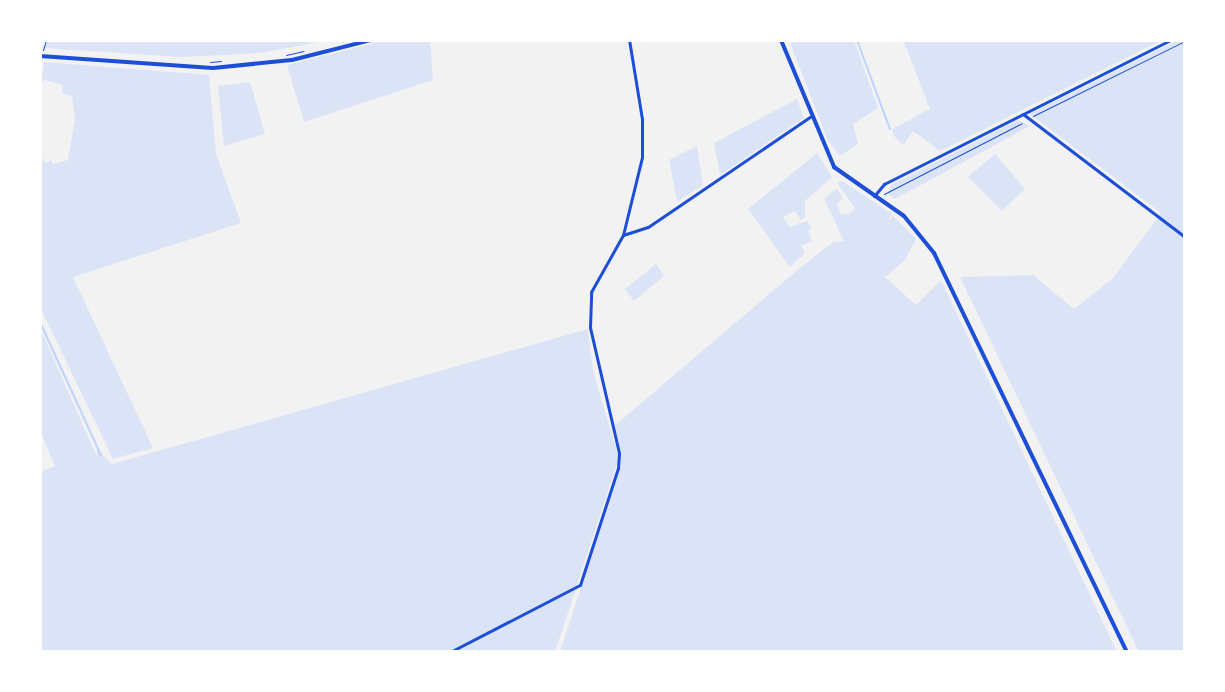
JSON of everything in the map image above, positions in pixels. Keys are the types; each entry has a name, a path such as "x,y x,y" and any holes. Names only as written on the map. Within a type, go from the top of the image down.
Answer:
{"main road":[{"path":"40,56 213,68 292,60 371,40"},
{"path":"781,40 810,117 834,167 914,226 939,262 1127,652"}],"street":[{"path":"450,652 580,585 619,453 596,360 591,292 623,235 643,138 629,40"},
{"path":"874,196 884,184 1170,40"},
{"path":"1023,114 1185,237"},
{"path":"623,235 648,227 810,117"}],"path":[{"path":"46,40 41,50 56,51"},
{"path":"274,56 310,50"},
{"path":"203,62 227,61"}],"shaded area":[{"path":"48,40 329,40 261,53 182,57 45,48"},
{"path":"386,40 430,40 433,80 304,122 287,65"},
{"path":"789,40 854,40 878,108 853,124 858,144 840,156 828,141"},
{"path":"903,40 1162,40 940,151 913,131 903,145 894,136 892,129 930,109"},
{"path":"1178,40 1185,40 1185,652 1139,652 960,277 1033,275 1074,309 1113,278 1161,213 1030,114"},
{"path":"44,62 209,75 216,154 241,223 73,277 153,448 113,459 40,307 40,157 47,163 51,159 53,164 68,160 75,118 72,96 62,93 63,85 44,80 40,88"},
{"path":"250,82 265,134 224,146 218,86"},
{"path":"797,99 804,118 720,175 714,143"},
{"path":"1018,120 1030,126 895,199 888,194 891,185"},
{"path":"697,146 703,185 677,202 669,160"},
{"path":"817,153 832,177 805,201 805,217 801,220 795,211 783,217 790,227 807,221 812,228 808,231 812,241 801,246 805,253 790,267 748,209"},
{"path":"995,154 1025,189 1002,211 968,177"},
{"path":"842,181 892,214 886,223 893,216 916,239 905,260 885,277 916,305 941,280 1117,652 560,652 621,465 613,427 795,272 833,242 844,241 824,199 837,188 843,199 837,203 841,215 850,214 855,208 837,183"},
{"path":"656,264 664,276 634,301 625,289"},
{"path":"40,328 97,457 97,449 112,464 588,329 593,371 619,458 555,652 40,652 40,472 55,466 40,431"}],"waterway":[{"path":"857,40 890,129"},
{"path":"40,322 101,455"}]}
